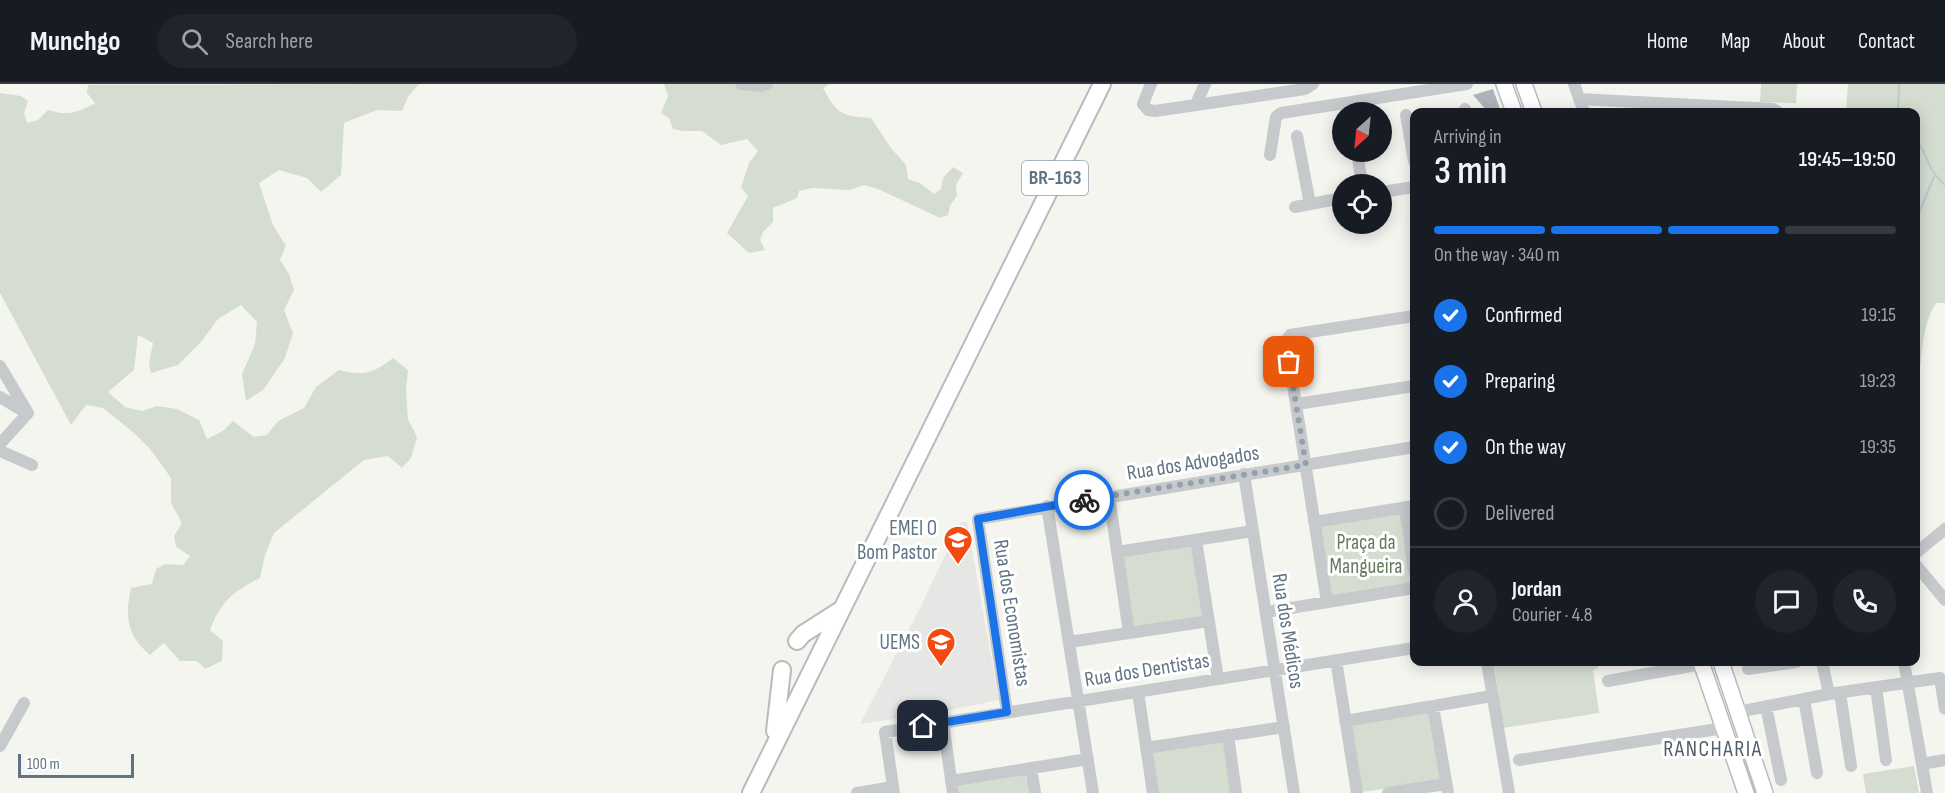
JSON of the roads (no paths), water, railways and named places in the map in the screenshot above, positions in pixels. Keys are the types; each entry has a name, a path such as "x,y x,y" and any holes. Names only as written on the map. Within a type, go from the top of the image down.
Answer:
{"highway":[{"name":"BR-163","path":"751,793 839,611 1102,84"},
{"path":"797,641 803,634 839,611"},
{"path":"767,761 777,723 782,670"}],"main road":[{"path":"1504,84 1513,108"},
{"path":"1524,84 1533,108"},
{"path":"1702,666 1746,793"},
{"path":"1722,666 1765,793"}],"street":[{"path":"741,84 760,86 767,84"},
{"path":"1151,84 1143,104 1148,110 1155,111 1305,89 1313,84"},
{"path":"1196,104 1205,84"},
{"path":"1252,97 1259,84"},
{"path":"1270,155 1276,117 1281,113 1467,84"},
{"path":"1574,84 1582,108"},
{"path":"1579,99 1738,108"},
{"path":"1406,115 1410,138"},
{"path":"1297,136 1310,204"},
{"path":"1392,190 1410,188"},
{"path":"1295,207 1332,200"},
{"path":"1327,602 1286,341 1290,334 1410,317"},
{"path":"0,366 28,413"},
{"path":"1297,404 1410,387"},
{"path":"0,398 28,413"},
{"path":"0,444 28,413"},
{"name":"Rua dos Advogados","path":"978,519 1410,448"},
{"path":"0,452 32,465"},
{"name":"Rua dos Médicos","path":"1244,474 1294,793"},
{"path":"1109,496 1129,633"},
{"path":"1047,506 1093,793"},
{"path":"1314,522 1410,506"},
{"name":"Rua dos Economistas","path":"978,519 1007,712"},
{"path":"1920,550 1945,529"},
{"path":"1117,552 1253,531"},
{"path":"1196,540 1218,679"},
{"path":"1920,570 1945,600"},
{"path":"1266,612 1410,589"},
{"path":"1069,642 1209,621"},
{"name":"Rua dos Dentistas","path":"894,790 885,732 1410,649"},
{"path":"1336,660 1356,793"},
{"path":"1488,666 1509,793"},
{"path":"1608,681 1686,666"},
{"path":"1748,669 1769,666"},
{"path":"1824,666 1834,694 1851,766"},
{"path":"1905,666 1927,793"},
{"path":"1738,712 1804,699 1940,678 1945,709"},
{"path":"1876,687 1886,760"},
{"path":"1138,692 1153,793"},
{"path":"1345,721 1492,696"},
{"path":"1804,699 1817,773"},
{"path":"1,743 24,703"},
{"path":"1388,793 1447,789 1432,706"},
{"path":"1766,706 1781,780"},
{"path":"943,723 952,787 1030,768 1088,759"},
{"path":"1146,748 1284,727"},
{"path":"1519,760 1724,728"},
{"path":"1228,735 1236,793"},
{"path":"1922,764 1945,760"},
{"path":"1030,768 1035,793"},
{"path":"857,793 894,790"}],"waterway":[{"path":"1898,108 1899,84"},
{"path":"1920,145 1935,175 1945,185"},
{"path":"1920,210 1934,177"}],"place":[{"name":"EMEI O Bom Pastor","path":"958,566"},
{"name":"UEMS","path":"941,668"}],"district":[{"name":"RANCHARIA","path":"1713,749"}],"park label":[{"name":"Praça da Mangueira","path":"1366,554"}]}
